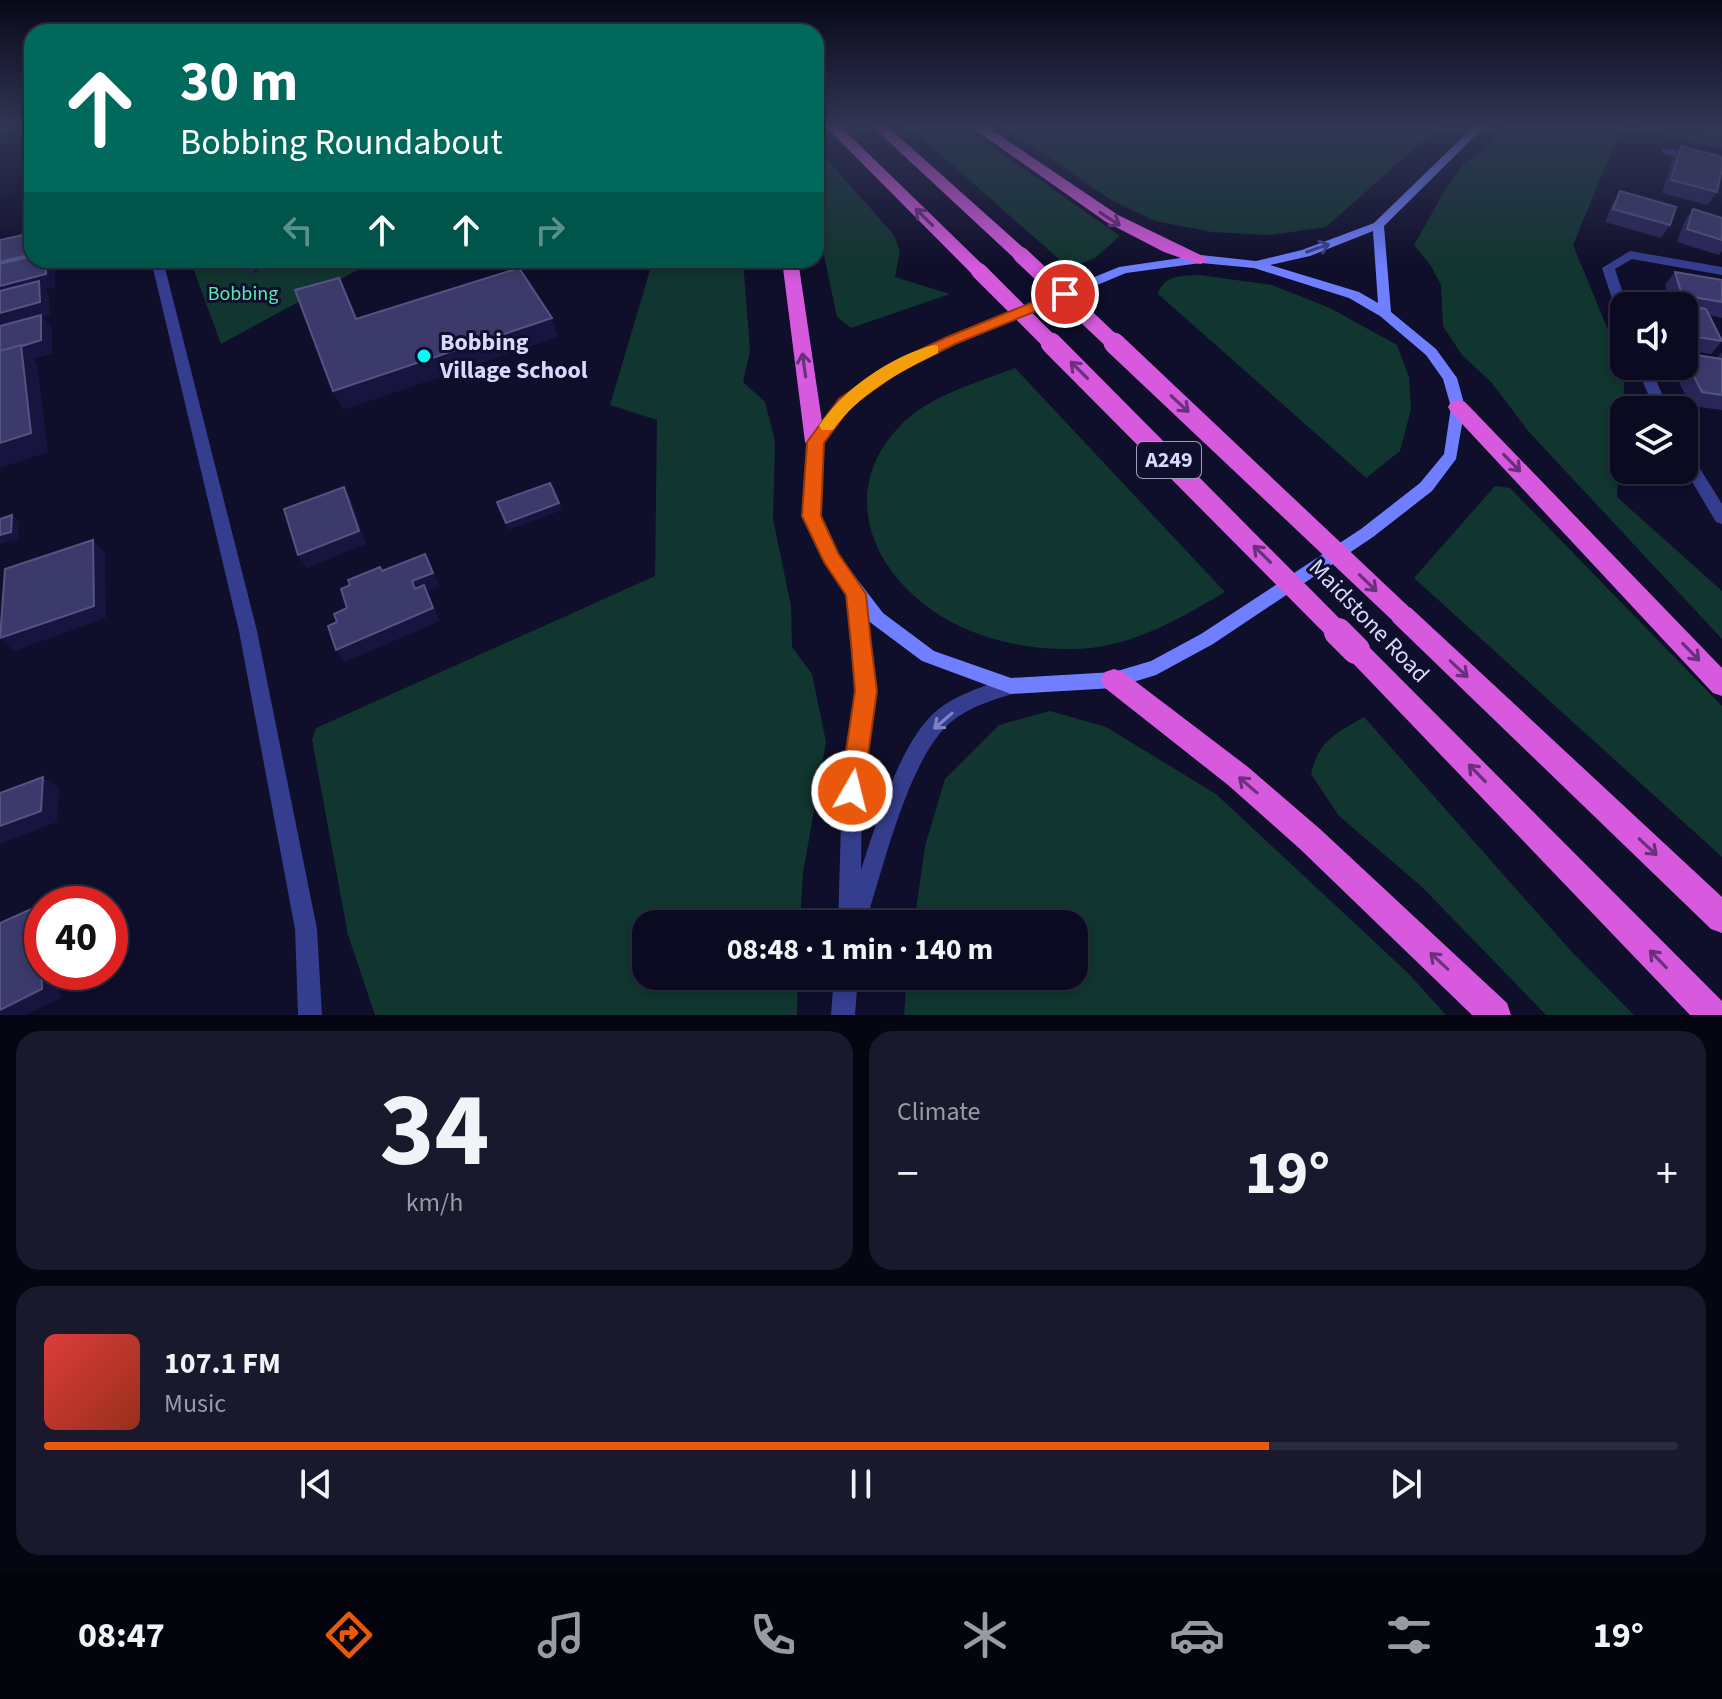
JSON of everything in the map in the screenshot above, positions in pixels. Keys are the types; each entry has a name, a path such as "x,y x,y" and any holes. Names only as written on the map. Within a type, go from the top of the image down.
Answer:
{"highway":[{"name":"Maidstone Road","path":"880,173 1356,650 1713,1015"},
{"name":"Maidstone Road","path":"931,173 1722,918"},
{"path":"1044,173 1112,221 1170,250 1201,259"},
{"path":"791,268 815,442"},
{"path":"1458,407 1722,685"},
{"path":"1114,680 1238,776 1310,839 1495,1015"}],"main road":[{"path":"1255,264 1306,253 1378,225 1431,173"},
{"path":"1378,225 1385,313"},
{"path":"1201,259 1255,264 1354,295 1385,313 1431,352 1450,378 1458,407 1451,455 1426,487 1367,533 1207,639 1156,667 1114,680 1011,686 928,656 877,618 830,557 811,516 815,442 844,403 892,370 950,341 1123,270 1201,259"}],"street":[{"path":"1616,292 1608,268 1630,255 1722,271"},
{"path":"159,268 248,631 306,929 310,1015"},
{"path":"1698,478 1722,518"},
{"path":"852,910 852,791 866,691 856,594"},
{"path":"857,910 906,777 936,723 980,695 1011,686"},
{"path":"843,1015 845,990"}],"green space":[{"path":"824,173 839,173 894,235 900,251 895,277 950,294 851,328 837,317 824,255"},
{"path":"962,173 1030,173 1120,236 1095,258 1069,268"},
{"path":"1072,173 1387,173 1326,227 1270,235 1212,232 1155,221 1113,201"},
{"path":"1457,173 1602,173 1573,245 1610,335 1610,380 1624,380 1623,396 1610,396 1610,484 1618,484 1617,497 1722,591 1722,639 1529,432 1491,382 1462,355 1443,326 1441,285 1414,245"},
{"name":"Bobbing","path":"193,268 361,268 221,344"},
{"name":"Bobbing","path":"386,268 432,268 433,270"},
{"path":"651,268 744,268 750,351 743,382 765,402 775,441 773,519 791,606 792,647 812,674 826,742 803,873 801,910 632,910 632,990 798,990 797,1015 375,1015 348,935 312,740 316,728 655,576 657,420 610,405"},
{"path":"1200,275 1272,285 1330,308 1397,345 1409,377 1411,409 1400,451 1366,478 1158,294 1169,279"},
{"path":"1015,368 1225,592 1180,618 1132,639 1098,647 1060,649 1000,641 963,628 920,601 898,579 881,554 870,528 867,501 871,473 884,446 906,420 930,403"},
{"path":"1495,486 1510,488 1722,706 1722,857 1414,578"},
{"path":"1050,711 1106,727 1216,794 1408,973 1446,1015 904,1015 906,990 1088,990 1088,910 916,910 925,846 945,779 999,725"},
{"path":"1364,717 1571,951 1634,1015 1546,1015 1422,887 1339,816 1311,774 1314,762 1330,739"}],"building":[{"path":"1673,173 1721,173 1717,192 1671,180"},
{"path":"1620,191 1676,207 1670,225 1613,209"},
{"path":"1693,209 1722,218 1722,240 1687,229"},
{"path":"24,235 24,256 0,262 0,240"},
{"path":"24,258 24,268 46,268 46,274 0,286 0,264"},
{"path":"519,268 552,318 333,391 295,290 339,278 356,319"},
{"path":"1675,272 1722,280 1722,302 1698,298 1698,292 1681,292"},
{"path":"39,281 40,302 0,313 0,291"},
{"path":"1698,308 1706,309 1722,341 1698,337"},
{"path":"41,315 41,340 0,351 0,326"},
{"path":"21,345 31,433 0,443 0,351"},
{"path":"1698,355 1722,359 1722,395 1702,392 1696,380"},
{"path":"550,483 559,503 506,523 497,502"},
{"path":"344,487 359,531 298,555 284,509"},
{"path":"12,515 11,532 0,535 0,519"},
{"path":"93,540 94,606 0,638 5,569"},
{"path":"425,554 433,573 412,581 415,589 424,585 433,608 336,650 328,626 337,622 334,614 347,608 341,589 350,585 348,580"},
{"path":"43,777 41,811 0,826 0,793"},
{"path":"24,912 24,990 40,990 0,1010 0,923"}],"slow traffic":[{"path":"828,426 844,403 892,370 933,350"}],"place":[{"name":"Bobbing Village School","path":"424,356"}],"route":[{"path":"852,791 866,691 856,594 830,557 811,516 815,442 844,403 892,370 950,341 1065,294"}]}
